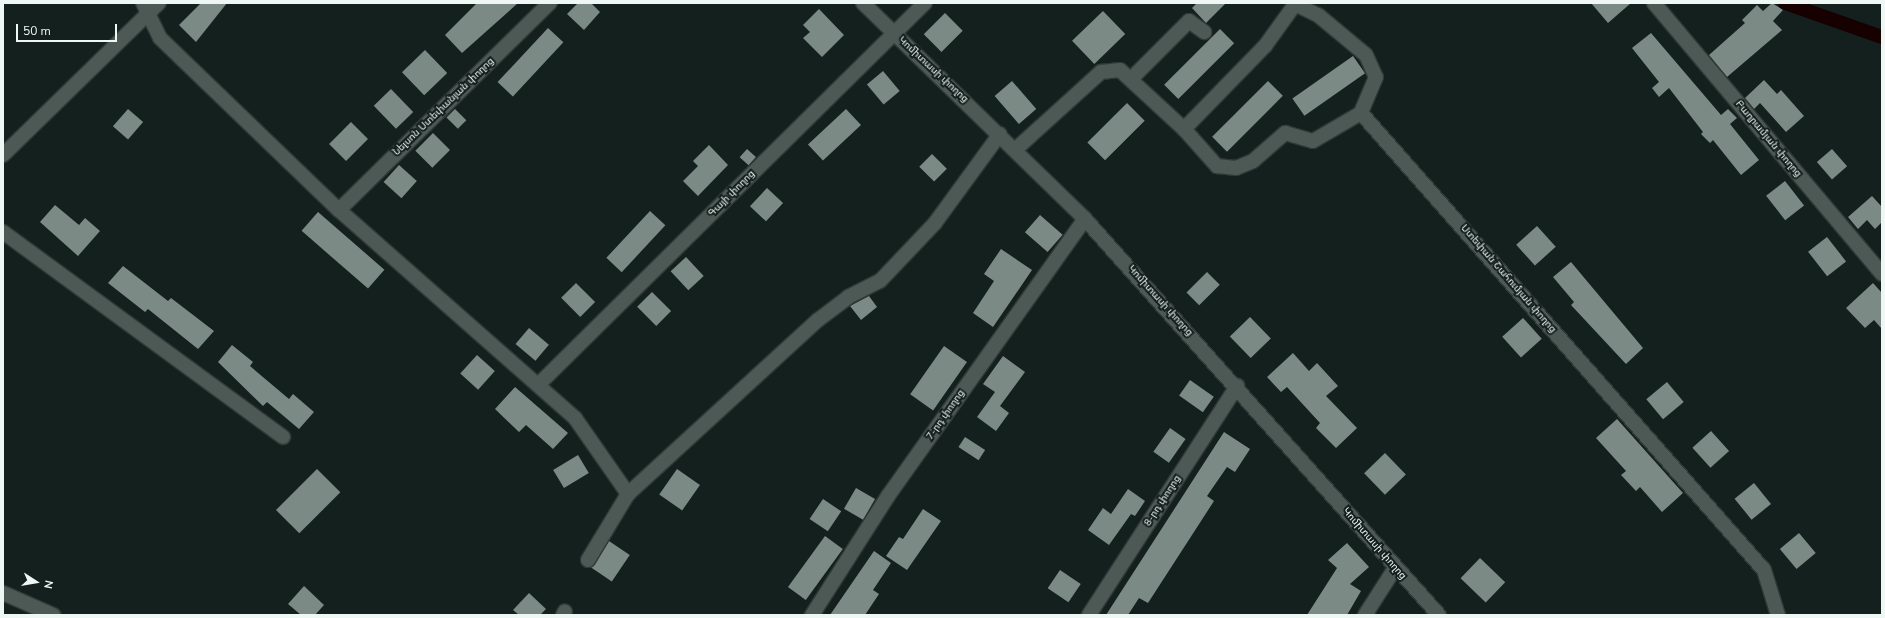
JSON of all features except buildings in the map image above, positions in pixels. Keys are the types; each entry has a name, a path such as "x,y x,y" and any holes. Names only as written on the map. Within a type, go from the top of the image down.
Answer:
{"street":[{"name":"Նելսոն Ստեփանյան փողոց","path":"339,210 550,3"},
{"name":"Կոմիտասի փողոց","path":"863,3 1016,149 1085,219 1237,386 1395,568 1439,615"},
{"name":"Գայի փողոց","path":"538,386 925,3"},
{"name":"Բաղրամյան փողոց","path":"1654,3 1882,274"},
{"path":"1016,149 1101,72 1120,70 1184,129 1217,166 1236,168 1253,161 1285,133 1314,140 1361,113 1376,77 1366,55 1318,15 1296,4 1265,46 1184,129"},
{"path":"3,155 151,6 160,38 339,210 575,418 628,494"},
{"path":"1131,79 1189,21 1204,32"},
{"name":"Ստեփան Շահումյան փողոց","path":"1361,113 1764,570 1778,615"},
{"path":"588,560 628,494 818,320 848,297 880,281 934,223 1000,134"},
{"name":"7-րդ փողոց","path":"812,615 888,496 1085,219"},
{"path":"3,232 283,437"},
{"name":"8-րդ փողոց","path":"1089,615 1237,386"},
{"path":"1365,615 1395,568"},
{"path":"3,593 53,615"}],"waterway":[{"path":"1785,3 1882,37"}]}
